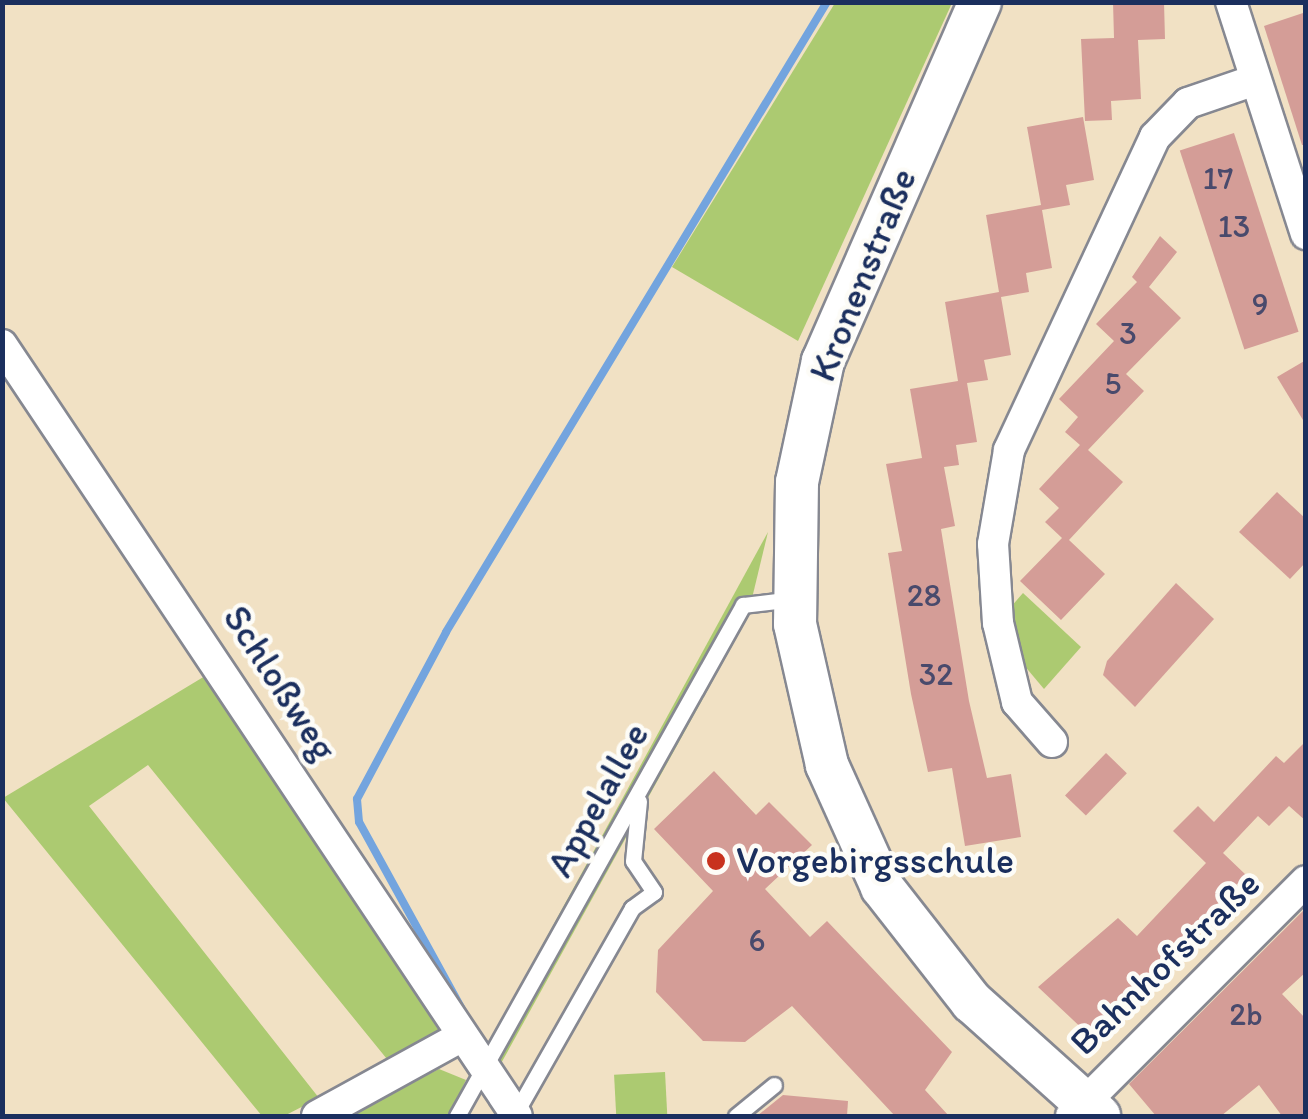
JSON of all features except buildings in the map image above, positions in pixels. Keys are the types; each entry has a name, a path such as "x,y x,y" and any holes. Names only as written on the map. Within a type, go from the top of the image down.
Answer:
{"street":[{"name":"Kronenstraße","path":"980,2 822,361 797,482 793,599 818,740 882,887 972,1002 1084,1112"},
{"path":"1231,2 1306,234"},
{"path":"1052,742 1018,702 998,623 993,544 1009,450 1156,137 1188,103 1255,80"},
{"name":"Schloßweg","path":"2,345 481,1073 516,1115"},
{"name":"Bahnhofstraße","path":"1084,1112 1306,882"},
{"path":"317,1116 459,1038"}],"lane":[{"name":"Appelallee","path":"481,1073 743,605 793,599"},
{"path":"516,1115 632,908 654,892 633,860 640,794"},
{"path":"457,1116 481,1073"},
{"path":"736,1116 774,1085"}],"green space":[{"path":"835,3 952,3 798,341 672,267"},
{"path":"768,532 747,619 499,1067 485,1050"},
{"path":"1023,593 1081,647 1044,689 1023,664 1010,608"},
{"path":"210,673 443,1037 391,1064 148,765 89,806 319,1098 284,1116 262,1116 3,798"},
{"path":"439,1069 466,1080 449,1116 343,1116"},
{"path":"665,1072 667,1116 616,1116 614,1075"}],"waterway":[{"path":"480,1042 359,822 357,799 446,632 827,2"}],"place":[{"name":"Vorgebirgsschule","path":"716,861"}]}
